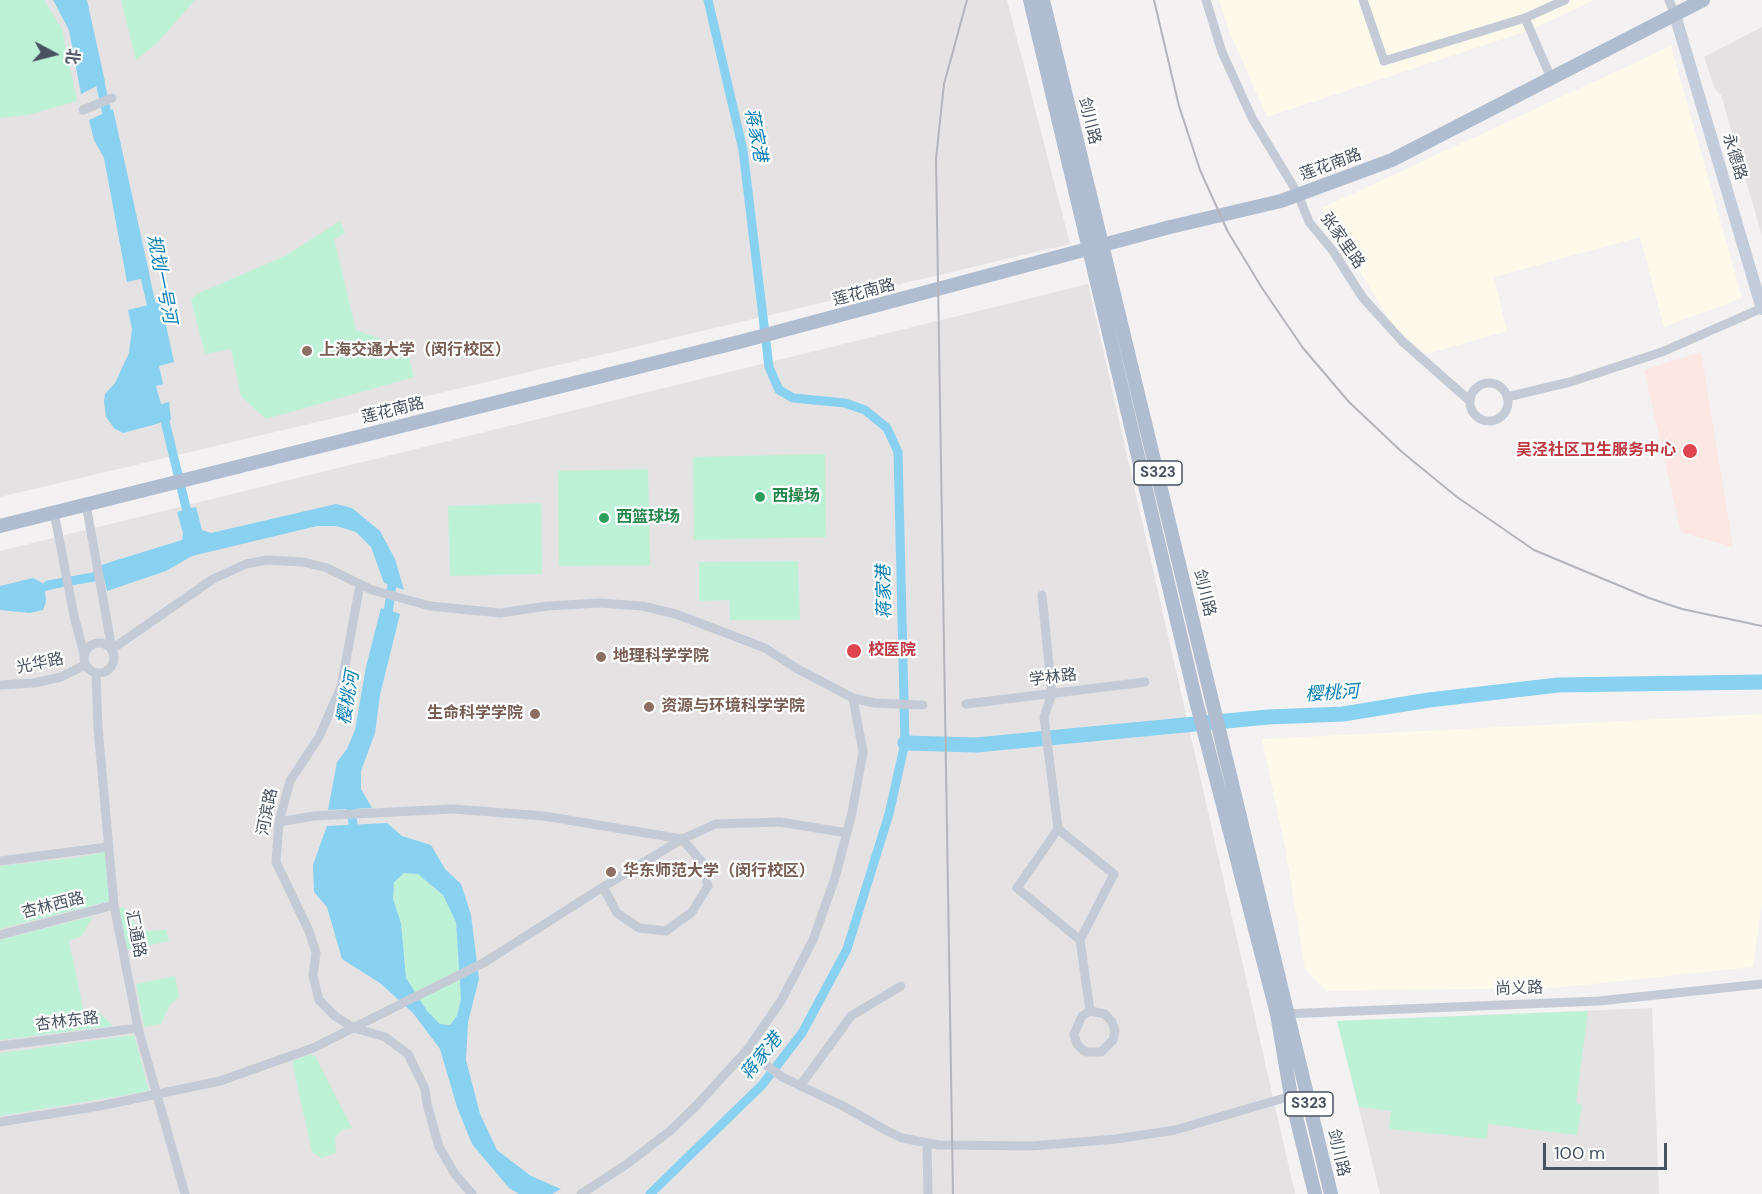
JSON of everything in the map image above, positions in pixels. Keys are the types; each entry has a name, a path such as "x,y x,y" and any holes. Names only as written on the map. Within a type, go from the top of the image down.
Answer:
{"main road":[{"name":"剑川路","path":"1030,0 1196,700 1331,1194"},
{"name":"剑川路","path":"1043,0 1222,740 1282,1014 1292,1096 1315,1194"},
{"name":"莲花南路","path":"0,526 790,329 1298,194 1392,160 1703,0"}],"street":[{"name":"张家里路","path":"1206,0 1222,52 1252,118 1298,194 1309,222 1332,251 1363,298 1403,342 1470,401"},
{"path":"1363,0 1384,61 1525,18 1564,0"},
{"path":"1669,0 1675,15"},
{"name":"永德路","path":"1675,15 1762,309"},
{"path":"1525,18 1551,78"},
{"path":"83,110 112,98"},
{"path":"1507,397 1570,382 1662,352 1762,309"},
{"path":"1490,382 1501,387 1507,397 1506,410 1491,421 1478,418 1470,401 1474,389 1490,382"},
{"path":"54,512 85,665 96,674 105,673 112,667 115,656 86,504"},
{"path":"112,649 213,579 246,564 267,560 303,562 327,568 372,590 415,603 500,613 599,603 660,610 726,631 765,648 796,668 853,698 882,703 922,705"},
{"name":"河滨路","path":"359,590 341,687 319,737 290,781 279,822 276,862 309,931 316,953 313,976 319,1000 335,1016 354,1028 385,1037 408,1054 425,1089 426,1104 439,1147 455,1173 472,1194"},
{"path":"1042,595 1052,694 1044,717 1059,829 1114,874 1080,940 1090,1011"},
{"path":"84,654 94,643 103,643 112,649"},
{"name":"光华路","path":"0,685 34,683 61,677 85,665"},
{"name":"汇通路","path":"96,674 114,905 138,1028 185,1194"},
{"name":"学林路","path":"966,704 1145,682"},
{"path":"584,1192 671,1130 724,1078 747,1050 781,1001 813,940 835,878 847,833 863,752 853,698"},
{"path":"279,822 313,816 453,809 544,816 682,839 702,862 708,886 692,912 666,931 639,928 617,913 603,887"},
{"path":"0,1122 100,1106 219,1081 313,1048 485,962 682,839 716,824 780,822 847,833"},
{"path":"1059,829 1017,888 1080,940"},
{"path":"0,861 108,847"},
{"name":"杏林西路","path":"0,935 114,905"},
{"name":"尚义路","path":"1282,1014 1599,1001 1762,984"},
{"path":"795,1084 851,1016 900,986"},
{"path":"1090,1011 1105,1014 1115,1030 1113,1040 1101,1052 1083,1050 1077,1044 1074,1034 1082,1016 1090,1011"},
{"name":"杏林东路","path":"0,1046 138,1028"},
{"path":"747,1050 795,1084 852,1111 887,1131 927,1143 1032,1146 1116,1139 1175,1130 1292,1096"},
{"path":"927,1143 928,1194"}],"shaded area":[{"name":"上海交通大学（闵行校区）","path":"0,0 1007,0 1070,244 0,497"},
{"path":"1219,0 1595,0 1530,30 1267,117 1228,28"},
{"path":"1762,27 1762,236 1721,95 1715,89 1704,57"},
{"path":"1671,46 1742,298 1664,327 1640,237 1494,277 1507,331 1426,354 1393,326 1322,208"},
{"name":"华东师范大学（闵行校区）","path":"1088,284 1295,1194 0,1194 0,551"},
{"name":"吴泾社区卫生服务中心","path":"1701,352 1733,547 1681,532 1644,370"},
{"path":"1762,714 1762,904 1753,967 1555,988 1326,991 1305,969 1286,852 1262,739"},
{"path":"1652,1008 1659,1194 1380,1194 1337,1021"}],"green space":[{"path":"0,0 44,0 62,29 77,101 28,115 0,118"},
{"path":"121,0 195,0 158,42 136,60"},
{"path":"340,221 345,233 334,239 356,330 381,339 385,360 408,354 414,377 266,419 241,396 231,349 205,354 191,300 197,294 285,256"},
{"name":"西操场","path":"825,454 826,537 694,540 693,457"},
{"name":"西篮球场","path":"648,469 650,565 559,566 558,471"},
{"path":"541,503 542,574 450,576 448,506"},
{"path":"798,561 800,620 730,620 729,600 699,601 699,562"},
{"path":"105,852 110,901 0,929 0,866 74,858"},
{"path":"404,873 418,874 443,895 456,922 461,999 457,1016 450,1025 440,1024 427,1011 406,978 401,923 393,899 394,882"},
{"path":"123,907 134,923 146,931 166,930 169,941 127,950 119,908"},
{"path":"93,916 82,936 69,941 84,1013 100,1013 113,1026 0,1040 0,940"},
{"path":"175,976 179,997 170,1005 161,1024 144,1027 136,984"},
{"path":"1588,1011 1576,1103 1582,1105 1577,1135 1488,1124 1487,1139 1389,1129 1391,1111 1359,1107 1337,1021"},
{"path":"134,1035 149,1091 0,1116 0,1053"},
{"path":"309,1055 315,1056 352,1128 342,1130 335,1138 336,1153 321,1158 312,1152 292,1061"}],"water":[{"path":"53,0 87,0 105,82 81,94 69,30"},
{"path":"113,109 150,277 127,282 104,158 94,140 89,120"},
{"path":"161,302 174,362 159,366 163,384 156,386 161,404 169,402 171,420 123,433 114,428 106,417 104,402 105,394 115,383 129,353 132,329 128,310"},
{"path":"336,504 352,508 380,531 395,559 404,590 384,583 371,547 356,532 336,526 317,526 192,556 166,571 107,591 101,565 182,540 183,533 177,512 196,507 202,530 211,533"},
{"path":"33,578 44,584 60,581 61,587 45,591 46,602 43,610 30,613 0,610 0,586"},
{"path":"381,608 400,614 380,695 375,733 361,771 361,789 372,808 328,810 337,762 347,749 355,730 366,667"},
{"path":"387,823 402,836 431,845 445,869 461,884 471,915 479,979 468,1022 466,1060 480,1114 497,1150 531,1176 561,1189 552,1194 519,1194 509,1188 472,1144 457,1107 440,1049 413,1013 380,983 342,959 327,907 314,892 313,865 327,826","holes":["404,873 418,874 443,895 456,922 461,999 457,1016 450,1025 440,1024 427,1011 406,978 401,923 393,899 394,882"]}],"waterway":[{"name":"蒋家港","path":"650,1194 762,1085 802,1033 847,949 889,814 905,743 898,452 887,428 865,410 845,403 793,398 779,390 769,367 743,150 708,0"},
{"name":"规划一号河","path":"98,73 109,123"},
{"name":"规划一号河","path":"143,268 154,316"},
{"name":"规划一号河","path":"158,417 164,417 189,520"},
{"name":"樱桃河","path":"48,585 105,575"},
{"name":"樱桃河","path":"387,622 393,576"},
{"name":"樱桃河","path":"905,743 976,745 1268,717 1343,714 1429,700 1558,685 1762,682"},
{"name":"樱桃河","path":"349,797 355,837"}],"railway":[{"path":"953,1194 936,159 944,84 967,0"},
{"path":"1154,0 1179,106 1200,170 1228,232 1262,288 1303,348 1349,402 1402,452 1457,497 1534,550 1649,598 1682,609 1762,626"}],"place":[{"name":"上海交通大学（闵行校区）","path":"307,351"},
{"name":"吴泾社区卫生服务中心","path":"1690,451"},
{"name":"西操场","path":"760,497"},
{"name":"西篮球场","path":"604,518"},
{"name":"校医院","path":"854,651"},
{"name":"地理科学学院","path":"601,657"},
{"name":"资源与环境科学学院","path":"649,707"},
{"name":"生命科学学院","path":"535,714"},
{"name":"华东师范大学（闵行校区）","path":"611,872"}]}
